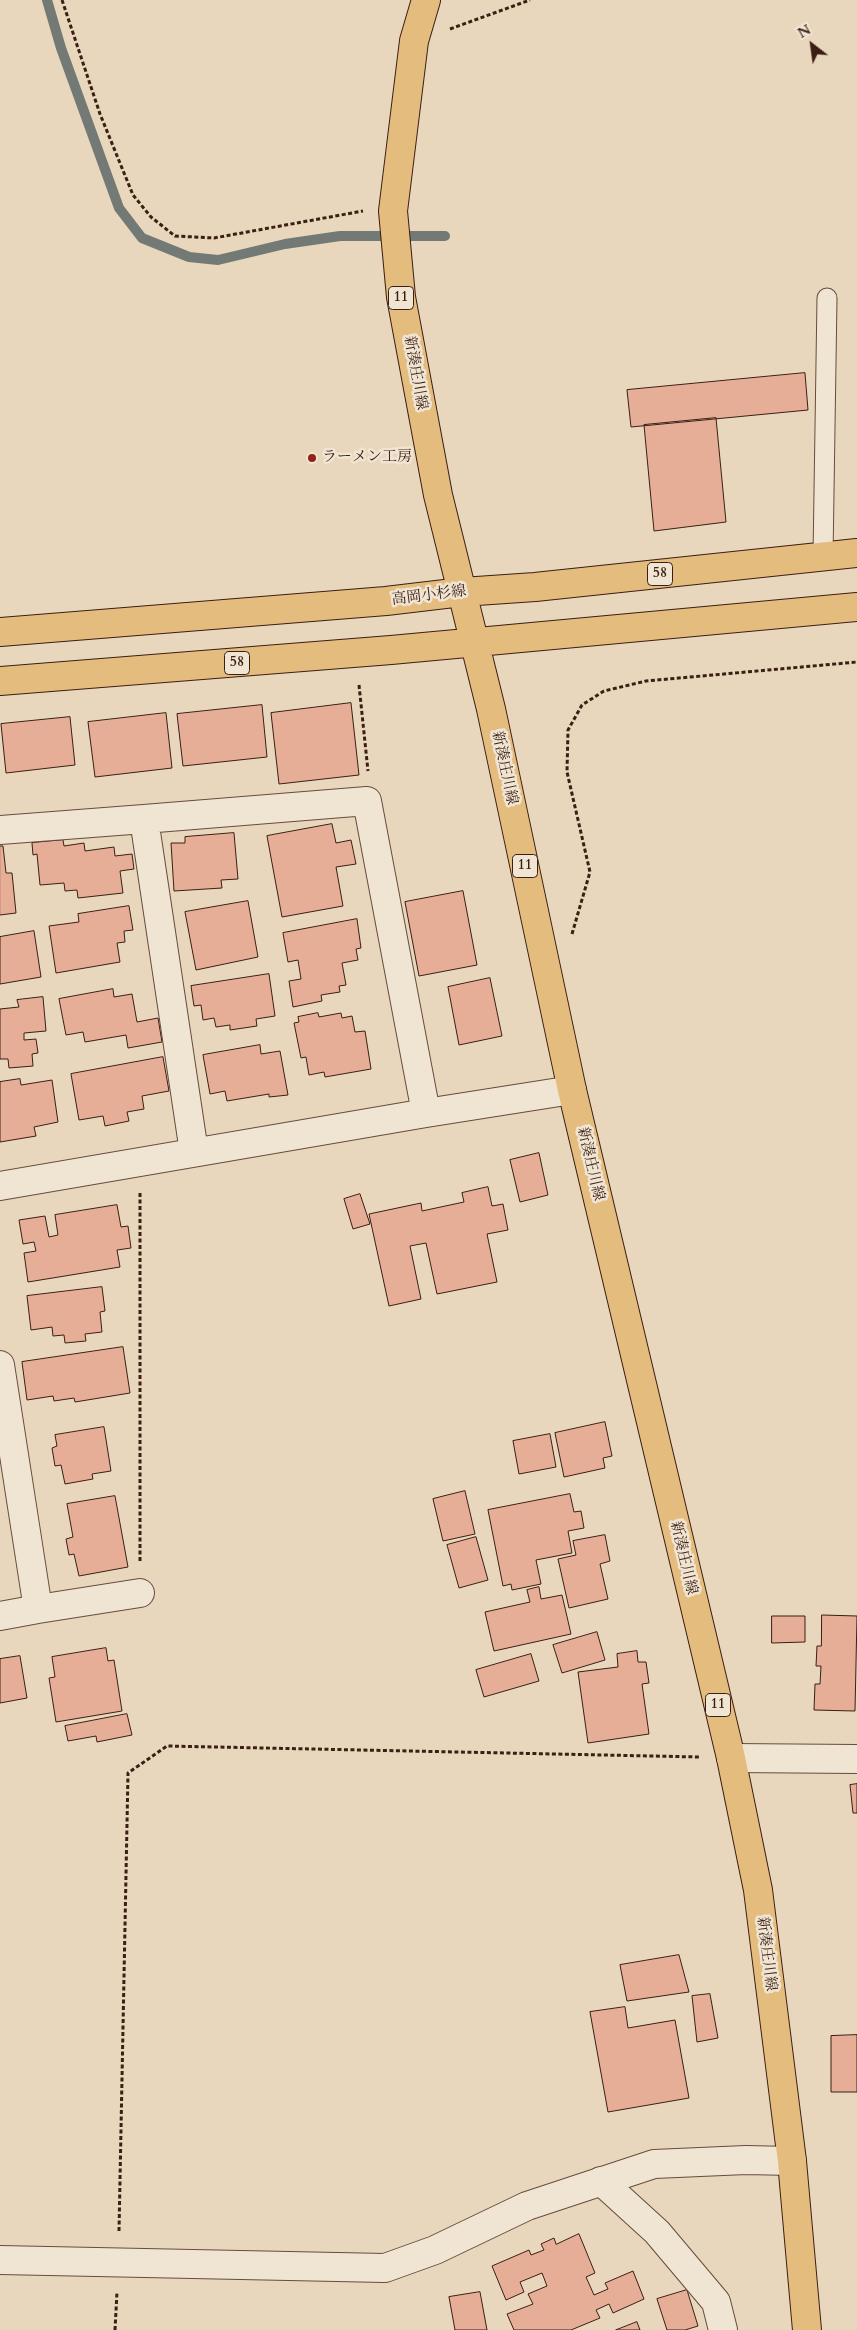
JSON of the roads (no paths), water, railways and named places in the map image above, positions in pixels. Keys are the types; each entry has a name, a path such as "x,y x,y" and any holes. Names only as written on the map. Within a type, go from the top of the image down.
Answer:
{"main road":[{"name":"新湊庄川線","path":"426,0 414,41 393,211 401,297 438,495 491,709 572,1090 731,1758 758,1890 792,2161 807,2330"},
{"name":"高岡小杉線","path":"0,632 386,601 462,592 535,588 857,553"},
{"name":"58","path":"0,681 474,642 857,607"}],"street":[{"path":"0,830 367,802 426,1112"},
{"path":"144,819 194,1152"},
{"path":"0,1186 426,1112 572,1090"},
{"path":"0,1365 38,1609"},
{"path":"0,1616 140,1593"},
{"path":"731,1758 857,1759"},
{"path":"0,2260 385,2268 435,2250 527,2206 654,2164 746,2160 792,2161"},
{"path":"601,2181 657,2232 716,2302 723,2330"}],"lane":[{"path":"823,557 827,298"}],"waterway":[{"path":"47,0 61,48 119,208 142,238 189,257 218,260 285,244 340,236 445,236"}],"place":[{"name":"ラーメン工房","path":"312,458"}]}
